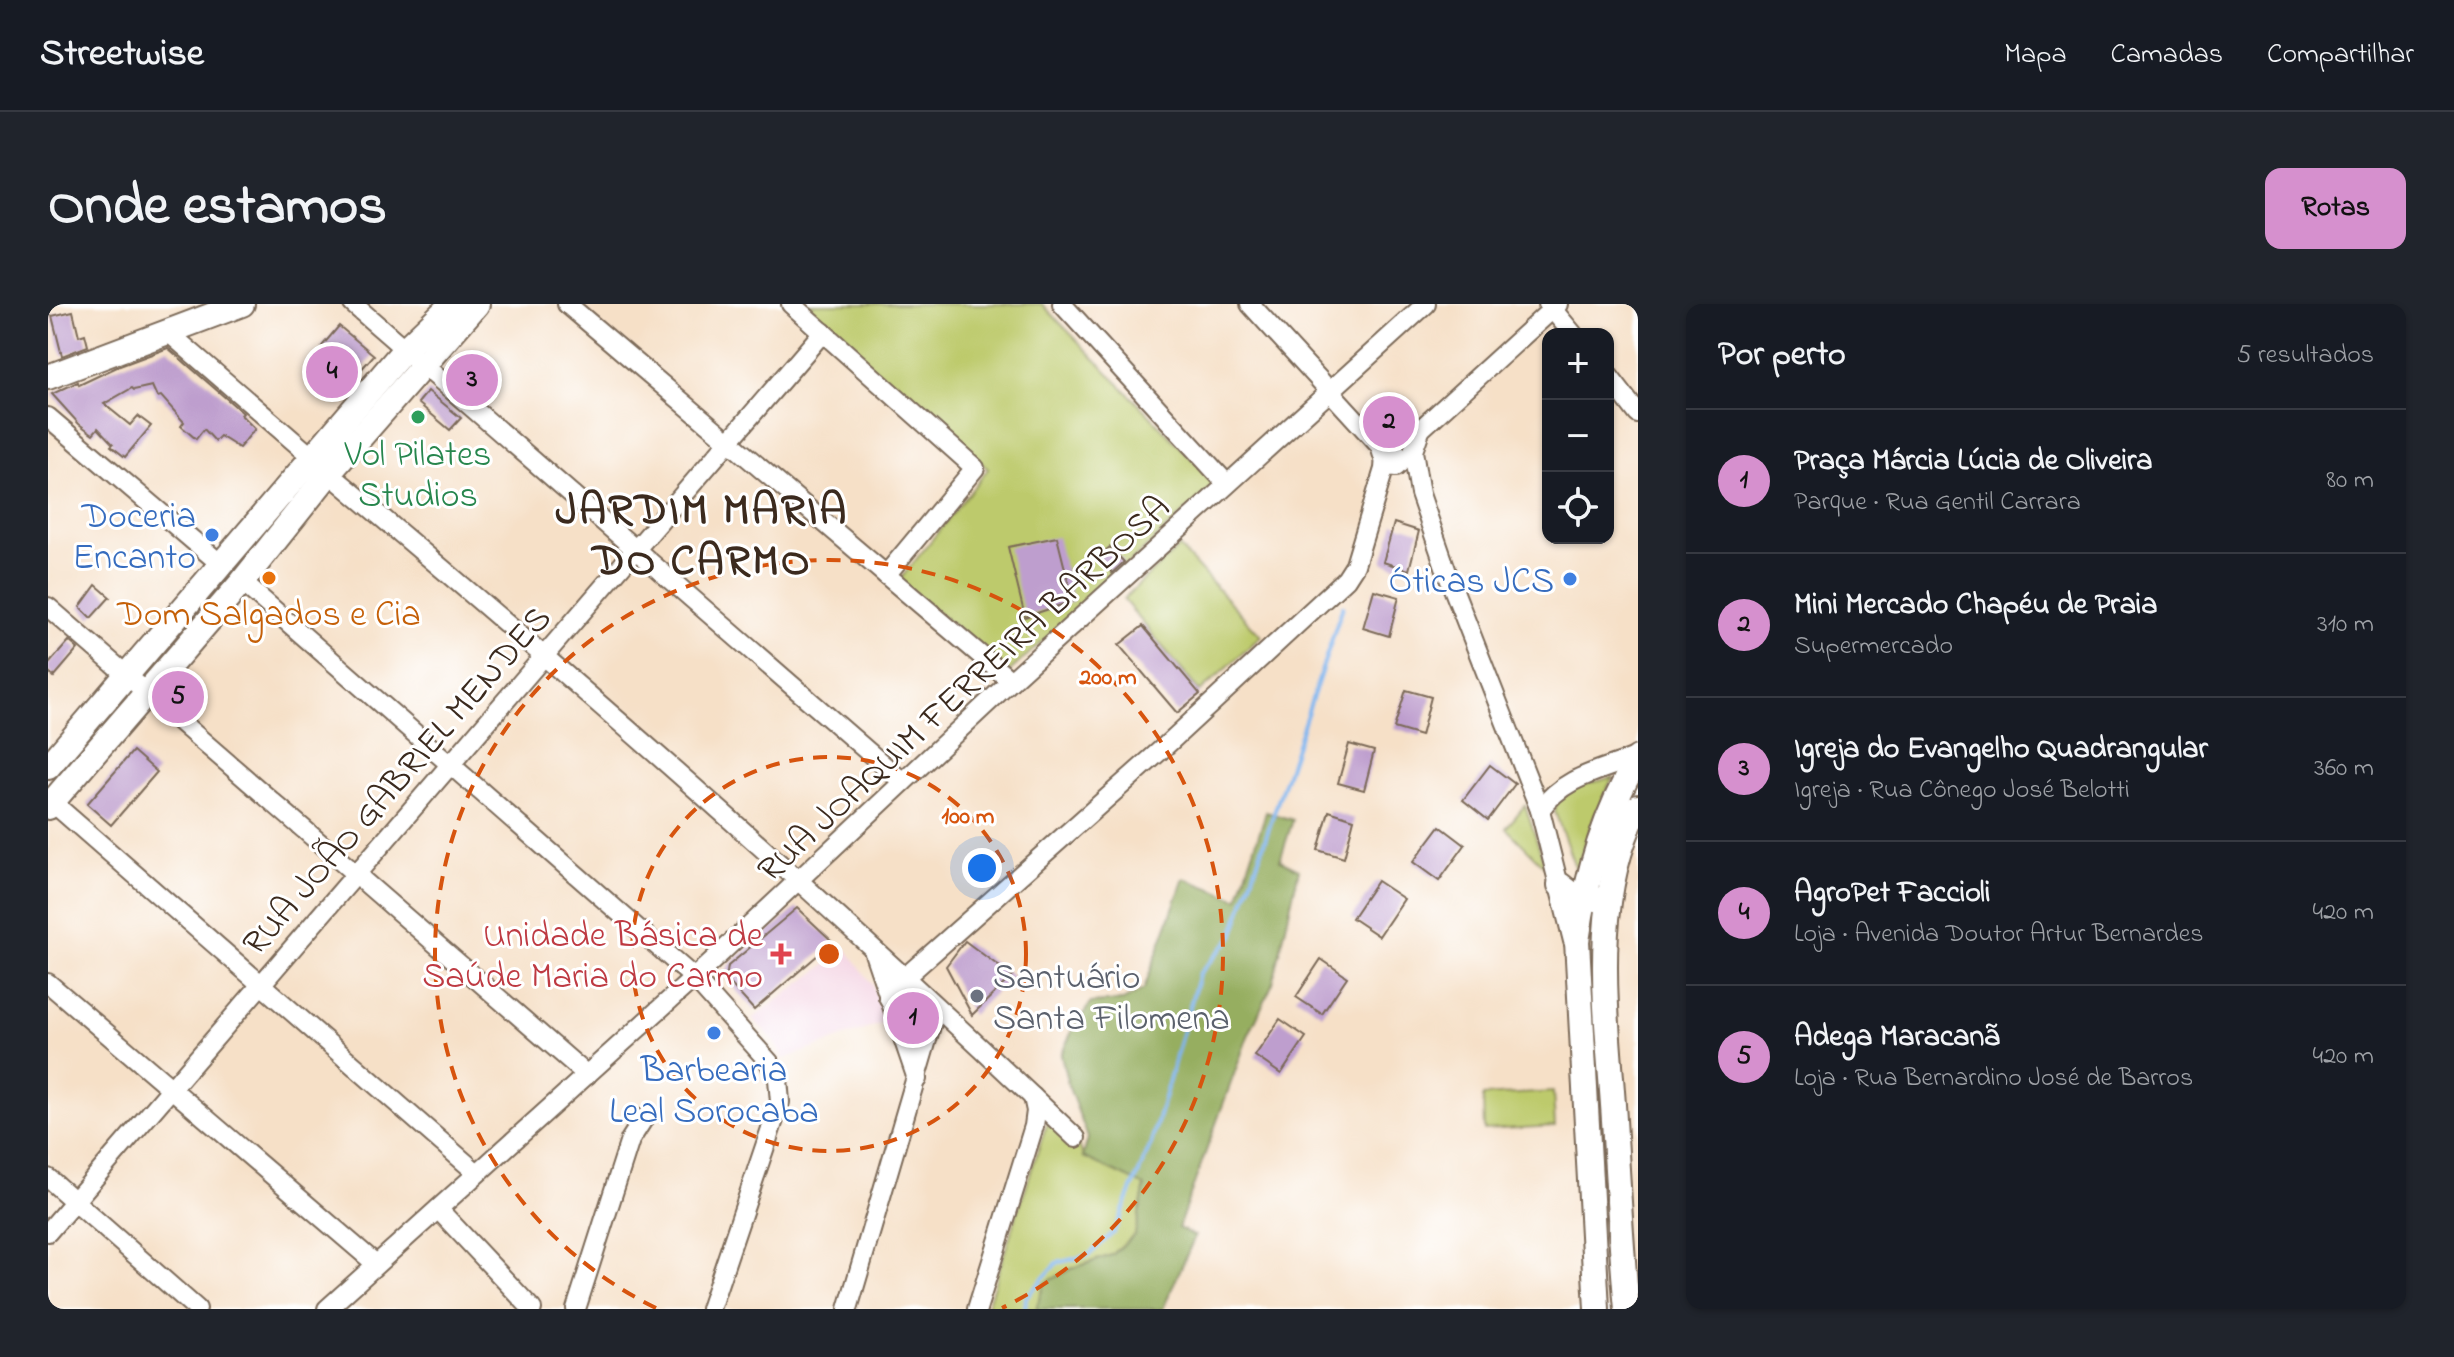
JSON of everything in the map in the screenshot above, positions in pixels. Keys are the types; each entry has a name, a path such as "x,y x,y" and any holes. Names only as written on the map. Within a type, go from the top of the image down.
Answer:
{"main road":[{"path":"48,377 242,304"},
{"path":"50,804 242,582 320,465 405,349 452,304"},
{"path":"48,767 223,566 320,465 424,366 477,304"},
{"path":"1597,1309 1577,941 1583,899 1602,833 1638,757"},
{"path":"1630,1296 1605,978 1610,895 1628,827 1638,807"},
{"path":"1560,885 1583,899 1604,899 1610,895"}],"street":[{"path":"353,304 903,782"},
{"path":"567,304 1011,681"},
{"path":"791,304 975,468 886,575"},
{"path":"1062,304 1227,484"},
{"path":"1250,304 1420,494"},
{"name":"RUA JOAQUIM FERREIRA BARBOSA","path":"327,1309 694,978 1011,681 1426,304"},
{"path":"888,997 894,984 1161,750 1346,579 1355,565 1388,460 1552,306 1568,328"},
{"path":"168,332 544,656 903,978 1076,1138"},
{"name":"RUA JOÃO GABRIEL MENDES","path":"48,1232 823,332"},
{"path":"1614,383 1638,414"},
{"path":"48,417 223,566"},
{"path":"1421,428 1413,451 1420,494 1540,810 1577,964"},
{"path":"242,582 694,978 769,1062 778,1079 780,1102 710,1309"},
{"path":"48,607 587,1075"},
{"path":"1531,787 1570,781 1638,757"},
{"path":"1540,810 1551,795 1570,781"},
{"path":"50,804 477,1173"},
{"path":"873,951 917,1079"},
{"path":"48,983 376,1264"},
{"path":"848,1309 936,1009"},
{"path":"917,1079 945,1029 953,1024"},
{"path":"977,1309 1034,1126 1036,1111 1033,1097"},
{"path":"576,1309 630,1140 644,1118"},
{"path":"48,1178 197,1309"},
{"path":"438,1209 524,1306"}],"shaded area":[{"path":"847,949 872,984 886,1022 784,1059 771,1038 752,1019"}],"green space":[{"path":"799,304 1042,304 1216,484 1009,672 899,581 988,469"},
{"path":"1179,547 1261,636 1200,692 1123,599"},
{"path":"1613,777 1596,812 1576,870 1555,812 1557,799 1569,789"},
{"path":"1525,805 1546,868 1506,828"},
{"path":"1266,812 1293,820 1280,860 1299,869 1273,983 1248,1036 1178,1228 1195,1236 1163,1309 1036,1309 1044,1284 1071,1269 1112,1255 1135,1234 1145,1186 1083,1157 1088,1138 1068,1085 1061,1055 1074,1027 1091,1003 1123,1001 1144,989 1184,878 1238,899"},
{"path":"896,990 912,998 923,1014 925,1031 912,1041"},
{"path":"1553,1092 1555,1126 1484,1130 1483,1096"},
{"path":"1047,1123 1070,1135 1084,1157 1145,1185 1135,1234 1112,1255 1071,1269 1044,1284 1036,1309 986,1309"}],"building":[{"path":"73,311 79,336 85,334 88,346 62,356 52,316"},
{"path":"339,326 374,355 341,392 310,365 326,349 322,346"},
{"path":"168,348 243,413 241,415 255,429 239,448 220,436 215,441 204,429 196,439 181,426 184,422 161,396 157,397 152,386 132,388 104,404 130,425 138,416 151,426 125,457 111,446 113,444 98,428 93,434 79,424 52,394 78,382 79,385"},
{"path":"462,356 495,390 483,401 449,370"},
{"path":"428,391 461,418 450,430 418,403"},
{"path":"1394,523 1419,531 1409,570 1383,562"},
{"path":"1057,537 1073,601 1025,617 1008,547"},
{"path":"1110,547 1124,562 1112,573 1098,556"},
{"path":"96,585 110,597 91,618 80,607"},
{"path":"1374,590 1399,597 1389,636 1363,628"},
{"path":"1143,626 1200,694 1177,713 1119,645"},
{"path":"69,641 78,649 54,677 48,671 48,665"},
{"path":"1406,690 1431,697 1421,736 1394,728"},
{"path":"1349,744 1374,751 1364,790 1338,783"},
{"path":"133,751 157,772 111,825 87,804"},
{"path":"1490,765 1515,784 1488,820 1463,800"},
{"path":"1329,811 1354,819 1344,858 1318,850"},
{"path":"1440,826 1465,845 1439,881 1413,862"},
{"path":"1377,881 1404,899 1379,936 1352,918"},
{"name":"Unidade Básica de Saúde Maria do Carmo","path":"797,908 833,942 754,1010 726,979 728,966"},
{"name":"Santuário Santa Filomena","path":"965,941 1012,976 972,1015 946,966"},
{"path":"1321,959 1347,977 1322,1014 1296,997"},
{"path":"1280,1019 1306,1037 1281,1074 1255,1056"}],"waterway":[{"path":"1025,1309 1026,1297 1057,1263 1089,1255 1114,1232 1151,1144 1199,974 1233,936 1343,606"}],"place":[{"name":"AgroPet Faccioli","path":"332,372"},
{"name":"Igreja do Evangelho Quadrangular","path":"472,380"},
{"name":"Vol Pilates Studios","path":"418,417"},
{"name":"Mini Mercado Chapéu de Praia","path":"1389,422"},
{"name":"Doceria Encanto","path":"212,535"},
{"name":"Dom Salgados e Cia","path":"269,578"},
{"name":"Óticas JCS","path":"1570,579"},
{"name":"Adega Maracanã","path":"178,697"},
{"name":"Unidade Básica de Saúde Maria do Carmo","path":"781,954"},
{"name":"Santuário Santa Filomena","path":"977,996"},
{"name":"Praça Márcia Lúcia de Oliveira","path":"913,1018"},
{"name":"Barbearia Leal Sorocaba","path":"714,1033"}],"district":[{"name":"JARDIM MARIA DO CARMO","path":"702,534"}]}
